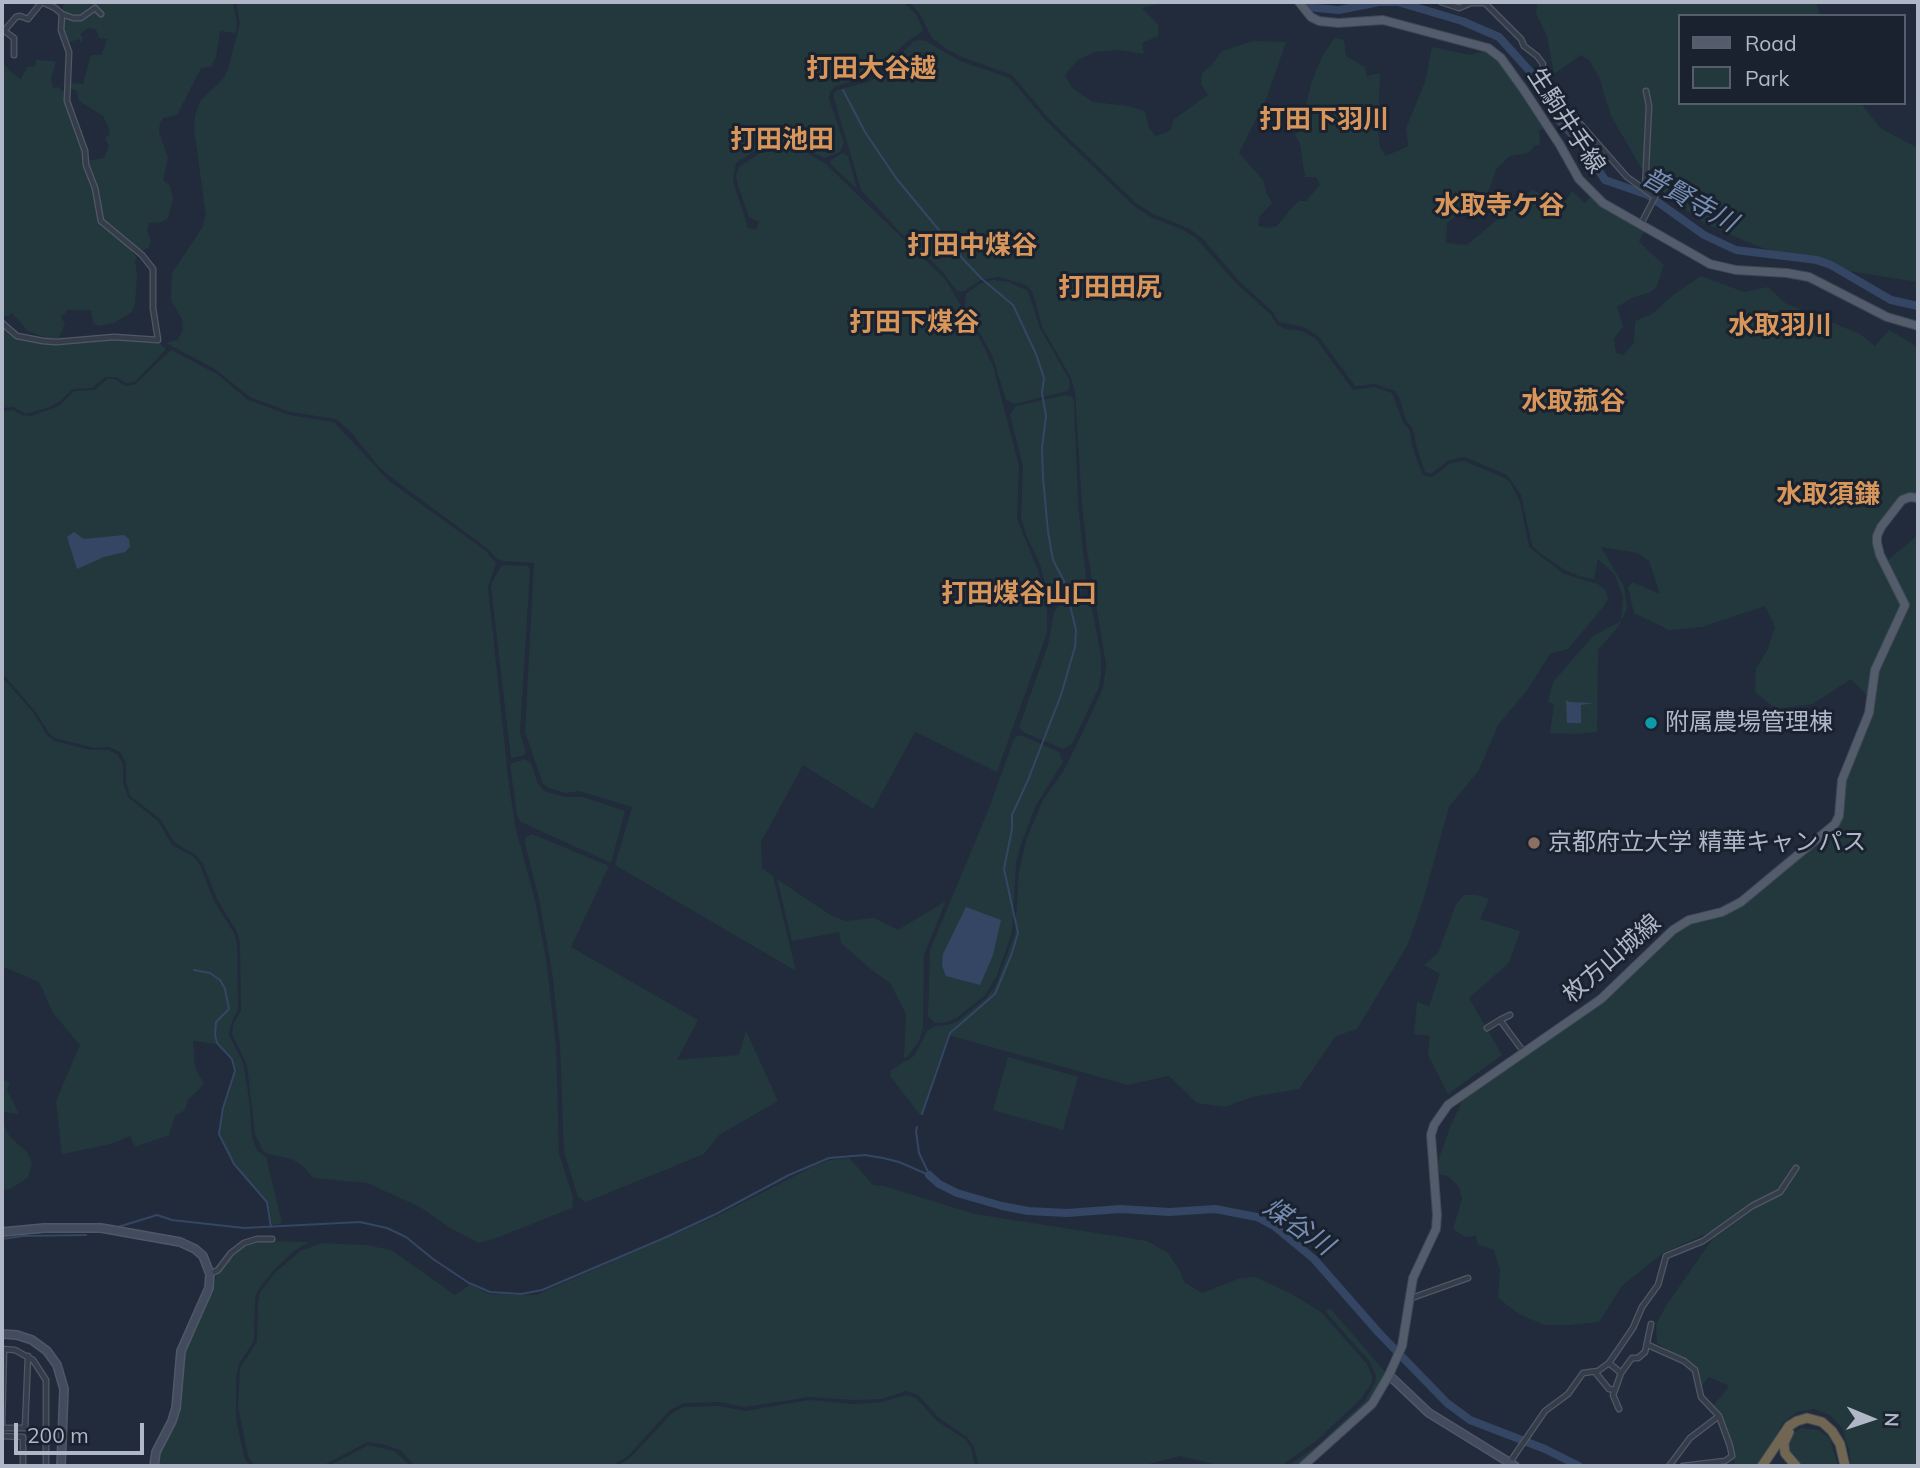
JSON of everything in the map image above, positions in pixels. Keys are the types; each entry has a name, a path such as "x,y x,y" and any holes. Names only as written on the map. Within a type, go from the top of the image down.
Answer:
{"highway":[{"path":"1762,1466 1788,1426 1807,1418 1820,1421 1832,1431 1840,1444 1843,1466"},
{"path":"1796,1466 1787,1459 1784,1443 1791,1430 1806,1423 1821,1427 1832,1437 1843,1466"}],"main road":[{"name":"生駒井手線","path":"1299,2 1311,17 1319,21 1382,20 1492,51 1501,58 1531,101 1583,184 1603,203 1710,264 1736,271 1787,273 1809,277 1887,317 1918,326"},
{"name":"枚方山城線","path":"1303,1466 1368,1409 1389,1375 1400,1350 1413,1278 1436,1229 1431,1146 1434,1125 1447,1105 1601,999 1673,930 1695,918 1722,912 1741,902 1835,824 1840,809 1842,780 1868,717 1875,670 1905,605 1881,555 1877,536 1902,500 1918,498"}],"street":[{"path":"14,55 14,38 3,30 16,17 28,19 42,2 62,14 78,19 95,8 101,14"},
{"path":"1441,2 1459,8 1471,3 1485,3 1543,64 1541,76 1555,95 1627,177 1655,197 1641,225"},
{"path":"2,323 18,336 43,341 114,337 158,340 153,308 153,269 142,255 101,221 83,144 67,102 69,52 61,30 62,14"},
{"path":"1645,189 1649,106 1646,91"},
{"path":"1487,1028 1510,1015"},
{"path":"1500,1020 1523,1051"},
{"path":"1389,1375 1429,1413 1508,1464 1545,1411 1568,1394 1583,1373 1603,1368 1609,1363 1658,1285 1666,1256 1703,1241 1752,1206 1780,1192 1796,1168"},
{"path":"2,1232 90,1227 175,1241 199,1252 206,1262 210,1274 207,1296 181,1352 176,1408 156,1452 154,1466"},
{"path":"210,1274 218,1270 241,1245 252,1240 272,1239"},
{"path":"1408,1299 1468,1278"},
{"path":"1619,1409 1613,1395 1621,1373 1632,1358 1638,1358 1645,1352 1651,1324"},
{"path":"2,1334 32,1340 47,1351 61,1374 64,1389 61,1466"},
{"path":"1648,1345 1684,1361 1695,1370 1702,1397 1719,1416 1732,1456 1725,1461 1683,1466"},
{"path":"28,1356 24,1429 2,1427 3,1349 15,1350 28,1356 39,1366 47,1387 46,1466"},
{"path":"1609,1363 1621,1373"},
{"path":"1594,1371 1609,1389 1615,1390"},
{"path":"1669,1466 1690,1438 1719,1416"},
{"path":"2,1436 23,1437 23,1466"}],"green space":[{"path":"64,2 233,2 236,33 220,31 216,57 211,67 201,68 177,115 163,118 160,123 159,132 168,157 163,180 170,186 173,198 168,218 162,222 149,223 149,247 136,249 132,253 137,257 135,303 132,312 114,323 99,326 93,323 91,310 68,310 61,317 65,324 59,338 49,339 28,331 12,313 6,317 2,312 2,62 21,79 27,67 35,66 36,60 54,61 56,63 51,77 53,88 58,87 68,95 86,161 104,158 109,146 105,138 110,134 103,116 79,101 76,90 67,88 68,83 83,84 90,58 92,55 102,55 107,39 99,38 96,29 88,28 80,34 83,38 82,44 79,39 67,43 60,20"},
{"path":"236,2 904,2 917,16 923,30 904,44 884,66 868,76 836,86 830,91 829,99 844,143 840,152 825,158 796,147 758,149 736,163 733,180 748,228 756,230 759,222 749,217 738,186 736,175 739,167 760,153 783,150 807,153 825,163 946,280 993,366 1019,466 1017,519 1039,573 1047,606 1047,633 997,772 915,732 873,809 803,765 761,842 762,868 773,876 796,971 615,865 632,807 579,791 566,793 543,784 525,732 534,563 497,559 488,549 379,467 350,431 336,419 290,412 250,397 215,369 166,343 178,340 183,329 182,319 171,300 172,273 202,228 206,215 194,129 195,115 200,101 223,79 228,69 240,23"},
{"path":"909,2 1158,2 1159,4 1142,8 1158,24 1158,36 1142,43 1144,54 1117,50 1095,52 1078,60 1065,75 1072,88 1093,102 1145,111 1149,128 1156,136 1170,131 1174,119 1208,95 1201,84 1202,73 1222,51 1253,41 1286,42 1267,97 1239,153 1264,181 1272,203 1259,217 1258,226 1269,228 1277,226 1294,205 1299,201 1306,201 1320,185 1316,177 1305,177 1300,144 1295,135 1309,122 1306,105 1312,81 1334,38 1344,40 1346,56 1365,67 1367,76 1380,73 1378,129 1380,148 1386,156 1408,146 1406,128 1425,82 1432,47 1470,55 1487,50 1499,60 1545,127 1539,131 1540,145 1534,146 1529,153 1510,156 1497,168 1488,192 1447,223 1446,243 1467,245 1532,190 1563,204 1572,191 1585,203 1591,196 1644,231 1639,242 1664,265 1657,286 1651,292 1632,298 1617,307 1623,326 1614,339 1616,353 1623,355 1634,343 1635,321 1652,314 1673,295 1701,276 1744,292 1768,287 1785,303 1860,334 1875,346 1889,330 1918,347 1918,494 1910,493 1900,497 1878,525 1874,538 1903,602 1868,697 1851,679 1813,704 1776,709 1755,692 1756,668 1767,651 1775,627 1765,606 1702,627 1669,630 1634,613 1628,587 1632,582 1660,594 1649,561 1638,553 1601,547 1624,586 1627,609 1619,626 1598,650 1597,732 1550,733 1554,704 1548,702 1553,682 1593,636 1621,621 1623,597 1615,575 1598,559 1594,579 1579,576 1541,554 1532,545 1521,495 1507,475 1465,457 1449,460 1431,474 1425,472 1413,429 1406,420 1395,391 1375,384 1355,386 1319,337 1304,327 1279,322 1273,312 1239,281 1203,239 1190,229 1153,214 1136,203 1049,119 1012,75 948,50 932,38 920,14"},
{"path":"1537,2 1816,2 1819,14 1678,14 1678,105 1863,105 1880,128 1918,148 1918,282 1823,267 1757,246 1704,223 1669,198 1640,166 1611,116 1599,77 1589,60 1581,55 1554,74 1547,36 1536,13"},
{"path":"914,41 926,41 960,61 1010,78 1047,122 1134,206 1196,238 1236,283 1271,315 1277,325 1302,331 1316,339 1353,390 1374,387 1392,393 1403,422 1410,431 1412,446 1423,475 1432,477 1451,463 1464,461 1505,478 1510,482 1520,502 1529,547 1564,574 1598,584 1606,591 1608,598 1604,606 1568,649 1550,654 1528,689 1498,725 1479,770 1449,807 1408,944 1357,1029 1336,1036 1299,1089 1252,1097 1225,1107 1197,1103 1169,1076 1128,1085 948,1035 921,1116 890,1076 891,1070 914,1056 928,1030 958,1021 986,998 996,985 1015,933 1019,872 1026,840 1043,800 1064,770 1103,688 1106,665 1087,550 1075,392 1071,378 1042,327 1033,293 1026,285 999,277 981,280 964,291 957,291 941,270 901,233 861,190 834,93 871,81 887,69"},
{"path":"843,153 848,156 857,189 830,164 831,160"},
{"path":"993,280 1009,282 1028,291 1040,328 1069,379 1068,391 1015,404 1006,400 992,355 965,306 966,294 979,284"},
{"path":"2,325 17,337 42,342 114,338 158,342 166,349 135,382 126,383 116,377 106,377 92,388 73,389 50,407 26,414 13,407 2,408"},
{"path":"171,350 217,374 248,400 289,415 334,422 389,481 486,551 496,563 488,587 508,777 515,826 535,900 546,959 556,1046 559,1153 573,1198 572,1208 479,1243 450,1228 420,1207 367,1183 313,1178 292,1159 263,1151 255,1134 247,1065 232,1034 233,1025 241,1010 240,943 237,932 217,899 203,864 196,855 175,843 160,819 130,796 126,781 126,763 120,752 109,747 94,748 55,738 2,673 2,411 13,410 31,416 59,406 74,391 95,390 107,379 115,379 125,386 134,385"},
{"path":"1065,395 1074,400 1078,505 1086,579 1081,591 1054,602 1049,599 1040,564 1021,518 1023,466 1010,415 1016,406"},
{"path":"1918,535 1918,1466 1851,1466 1842,1428 1830,1415 1814,1409 1797,1412 1783,1423 1759,1464 1713,1466 1735,1463 1725,1427 1709,1411 1729,1386 1709,1377 1702,1385 1696,1369 1657,1343 1656,1324 1721,1227 1663,1253 1622,1286 1599,1322 1544,1325 1519,1314 1498,1298 1500,1270 1494,1250 1477,1244 1476,1236 1465,1237 1453,1229 1462,1199 1459,1187 1448,1176 1437,1174 1437,1164 1466,1093 1507,1058 1565,1024 1629,975 1674,932 1684,926 1718,916 1790,865 1836,828 1843,785 1878,671 1908,603 1888,560"},
{"path":"502,565 528,566 530,570 520,733 526,753 511,758 491,587"},
{"path":"1081,595 1090,598 1101,655 1101,675 1099,687 1072,744 1063,749 1023,732 1019,727 1048,645 1054,612"},
{"path":"2,677 54,741 90,750 109,750 118,755 123,764 123,782 128,797 158,821 172,845 194,857 200,865 214,901 234,933 237,943 238,1009 229,1035 243,1062 252,1138 257,1150 266,1157 282,1223 272,1225 268,1201 234,1164 220,1133 224,1108 236,1071 233,1058 218,1043 193,1041 195,1067 204,1084 188,1100 185,1110 175,1116 169,1135 135,1147 130,1136 111,1144 62,1154 56,1101 80,1045 53,1013 39,982 6,968 2,971"},
{"path":"1017,736 1023,736 1059,752 1063,762 1036,805 1020,847 1016,864 1012,933 996,978 984,996 958,1017 935,1023 928,1016 930,950"},
{"path":"524,759 531,763 538,784 544,791 565,797 583,797 625,811 611,863 521,822 517,815 510,764"},
{"path":"532,834 609,866 571,947 698,1020 677,1060 739,1055 746,1031 778,1101 719,1135 704,1154 586,1202 578,1197 564,1152 560,1046 553,978 539,899 525,843 526,837"},
{"path":"777,879 832,916 846,921 874,918 898,930 946,901 924,955 923,1027 919,1041 907,1057 904,1058 906,1014 890,983 841,943 839,932 792,941"},
{"path":"1464,895 1489,899 1480,919 1520,931 1509,963 1469,998 1502,1055 1448,1094 1428,1055 1430,1036 1414,1034 1417,1002 1429,1006 1440,974 1424,965 1438,953 1456,904"},
{"path":"1008,1057 1078,1077 1063,1130 993,1110"},
{"path":"2,1079 10,1083 7,1090 19,1114 2,1112"},
{"path":"2,1121 10,1137 27,1152 32,1163 28,1178 10,1189 2,1190"},
{"path":"849,1158 873,1185 975,1214 1147,1241 1168,1253 1184,1282 1202,1293 1238,1279 1255,1277 1292,1294 1321,1312 1367,1364 1372,1382 1361,1399 1316,1441 1281,1466 1222,1466 1180,1456 1141,1466 979,1466 974,1447 967,1437 939,1418 918,1395 906,1391 882,1399 809,1397 745,1407 719,1402 684,1403 670,1410 628,1456 611,1466 415,1466 400,1450 368,1442 322,1466 255,1466 248,1456 238,1407 240,1368 257,1342 260,1292 276,1272 300,1251 322,1243 366,1245 391,1250 455,1295 470,1285 489,1294 536,1295 717,1216 812,1167 830,1160"},
{"path":"261,1241 309,1242 294,1251 274,1270 255,1298 254,1341 239,1364 236,1378 236,1419 244,1457 250,1466 157,1466 180,1409 185,1353 217,1275 240,1248"},
{"path":"1331,1309 1386,1373 1370,1402 1300,1466 1288,1466 1319,1444 1364,1402 1375,1383 1376,1376 1370,1362 1326,1312"},
{"path":"906,1395 916,1398 937,1421 965,1439 971,1448 975,1466 618,1466 630,1458 672,1413 684,1407 719,1406 745,1411 809,1400 855,1404 882,1402"},
{"path":"1801,1428 1819,1430 1830,1439 1838,1466 1801,1466 1792,1456 1789,1445 1794,1433"},
{"path":"368,1445 394,1451 411,1466 329,1466"}],"water":[{"path":"74,532 84,539 124,535 129,539 130,547 125,552 104,557 77,569 67,537"},
{"path":"1566,700 1594,703 1581,705 1581,723 1567,723"},
{"path":"966,907 1001,920 993,955 980,985 946,976 942,966 943,954"}],"waterway":[{"name":"普賢寺川","path":"1307,2 1316,8 1339,10 1379,2"},
{"name":"普賢寺川","path":"1381,2 1398,2 1462,21 1499,37 1536,78 1558,119 1584,148 1605,180 1648,195 1704,235 1736,250 1817,260 1831,265 1891,300 1918,306"},
{"path":"843,90 865,132 896,178 962,258 1013,305 1036,354 1044,378 1042,393 1046,416 1042,448 1048,532 1053,560 1064,581 1076,630 1075,647 1061,695 1012,815 1004,869 1018,933 1012,953 995,994 950,1033 922,1114"},
{"path":"194,970 210,973 220,980 225,989 229,1009 216,1022 215,1035 217,1043 232,1059 235,1071 223,1108 219,1134 234,1164 267,1202 271,1227"},
{"path":"917,1127 919,1153 929,1174"},
{"path":"118,1227 157,1215 172,1220 244,1228 360,1222 387,1228 406,1237 469,1283 490,1292 521,1294 542,1290 662,1239 789,1175 829,1158 865,1155 883,1158 929,1175"},
{"name":"煤谷川","path":"929,1175 939,1184 957,1193 1028,1211 1067,1213 1120,1209 1169,1212 1215,1209 1257,1217 1274,1226 1314,1259 1379,1333 1447,1403 1470,1420 1545,1449 1579,1466"},
{"path":"2,1239 86,1235"}],"place":[{"name":"附属農場管理棟","path":"1651,723"},
{"name":"京都府立大学 精華キャンパス","path":"1534,843"}],"district":[{"name":"打田大谷越","path":"871,69"},
{"name":"打田下羽川","path":"1324,120"},
{"name":"打田池田","path":"782,140"},
{"name":"水取寺ケ谷","path":"1499,206"},
{"name":"打田中煤谷","path":"972,246"},
{"name":"打田田尻","path":"1110,288"},
{"name":"打田下煤谷","path":"914,323"},
{"name":"水取羽川","path":"1780,326"},
{"name":"水取菰谷","path":"1573,402"},
{"name":"水取須鎌","path":"1828,495"},
{"name":"打田煤谷山口","path":"1019,594"}]}
